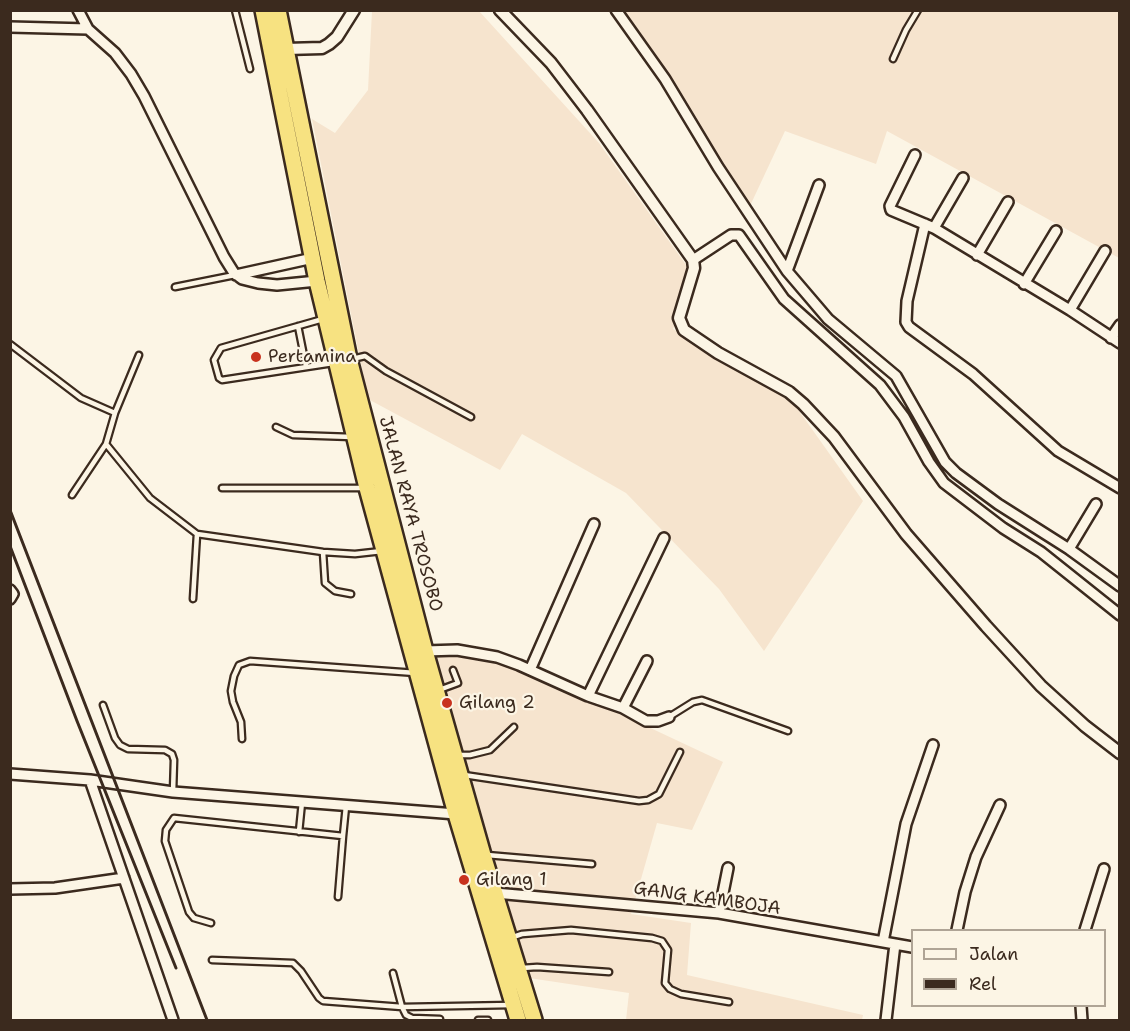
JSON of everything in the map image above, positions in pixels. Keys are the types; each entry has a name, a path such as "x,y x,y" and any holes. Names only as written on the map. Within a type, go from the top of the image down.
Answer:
{"highway":[{"name":"JALAN RAYA TROSOBO","path":"263,10 326,318 343,361 483,855 534,1020"},
{"name":"JALAN RAYA TROSOBO","path":"278,10 367,488 456,814 519,1020"}],"street":[{"path":"78,10 88,29 115,53 131,74 224,257 236,275 258,283 277,285 317,281"},
{"path":"286,49 322,48 329,44 337,37 354,10"},
{"path":"500,10 551,63 693,260 692,276 679,318 684,330 718,353 789,392 803,404 834,437 906,534 986,626 1041,686 1084,726 1119,753"},
{"path":"616,10 665,79 718,166 787,271 828,319 896,376 936,449 950,467 998,504 1069,549 1119,586"},
{"path":"10,27 88,29"},
{"path":"915,155 890,208 929,226 1070,310 1115,340 1119,325"},
{"path":"963,178 929,226 913,269 906,322 909,327 973,374 1058,451 1119,488"},
{"path":"787,271 819,185"},
{"path":"977,255 1008,202"},
{"path":"1024,284 1056,231"},
{"path":"693,260 732,235 738,235 784,299 880,385 904,417 929,462 944,483 1003,528 1041,552 1119,615"},
{"path":"1070,310 1105,251"},
{"path":"236,275 313,258"},
{"path":"1069,549 1096,504"},
{"path":"530,670 594,524"},
{"path":"588,696 664,538"},
{"path":"10,590 13,594 10,599"},
{"path":"425,651 457,650 497,657 588,696 623,708 646,721 658,721 669,717"},
{"path":"623,708 647,661"},
{"path":"883,942 906,824 933,745"},
{"path":"10,774 90,780 173,792 456,814"},
{"path":"90,780 173,1020"},
{"path":"957,929 974,866 1000,805"},
{"path":"719,914 728,868"},
{"path":"1085,929 1104,869"},
{"path":"10,889 55,888 124,878"},
{"name":"GANG KAMBOJA","path":"495,893 719,914 911,947"},
{"path":"886,1020 894,944"}],"lane":[{"path":"235,10 250,69"},
{"path":"893,59 918,10"},
{"path":"175,287 236,275"},
{"path":"326,318 221,348 214,360 219,378 222,380 364,356 386,371 471,417"},
{"path":"298,327 306,366"},
{"path":"10,344 81,398 115,413"},
{"path":"72,495 106,444 115,413 139,355"},
{"path":"276,427 293,435 356,437"},
{"path":"106,444 150,498 196,534 323,552 355,554 384,551"},
{"path":"222,488 367,488"},
{"path":"193,599 196,534"},
{"path":"323,552 325,583 335,591 351,594"},
{"path":"242,740 241,722 231,691 239,665 250,661 417,673"},
{"path":"437,691 458,683 453,670"},
{"path":"669,717 693,702 702,700 788,731"},
{"path":"103,705 120,746 128,749 165,750 171,754 174,760 173,792"},
{"path":"455,756 490,750 514,727"},
{"path":"460,774 639,801 659,794 680,752"},
{"path":"299,832 302,801"},
{"path":"338,897 346,805"},
{"path":"211,923 194,918 189,912 165,841 166,830 174,818 343,836"},
{"path":"483,855 592,864"},
{"path":"509,938 522,934 571,930 652,938 662,941 668,950 665,983 670,989 681,994 729,1002"},
{"path":"212,960 293,963 323,1001 402,1007 514,1005"},
{"path":"517,969 537,967 609,972"},
{"path":"393,973 406,1015 412,1018 440,1018"},
{"path":"478,1020 488,1020"}],"shaded area":[{"path":"372,11 479,11 599,143 694,276 673,329 792,401 863,501 764,651 719,589 626,493 522,434 500,470 368,399 312,119 335,133 368,90"},
{"path":"615,11 1119,11 1119,258 887,131 876,164 785,131 749,208 627,34"},
{"path":"482,649 723,762 692,830 657,823 631,914 691,923 687,975 863,1015 862,1020 626,1020 629,993 529,978 432,650"}],"railway":[{"path":"10,510 207,1020"},
{"path":"10,546 176,968"}],"place":[{"name":"Pertamina","path":"256,357"},
{"name":"Gilang 2","path":"447,703"},
{"name":"Gilang 1","path":"464,880"}]}
